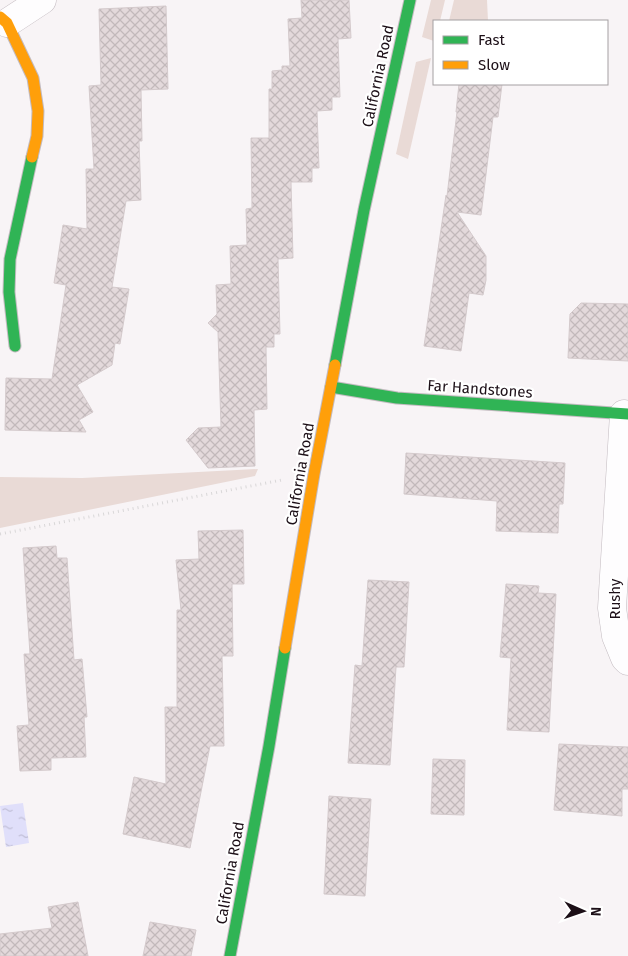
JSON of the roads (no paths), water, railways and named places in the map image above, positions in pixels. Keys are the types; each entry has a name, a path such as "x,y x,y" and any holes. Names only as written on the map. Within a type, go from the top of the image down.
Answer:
{"street":[{"path":"15,346 11,316 5,292 10,258 38,136 38,111 33,78 19,47 3,20 42,0"},
{"name":"California Road","path":"230,956 269,746 314,474 364,210 410,0"},
{"name":"Far Handstones","path":"331,387 397,398 626,414"},
{"name":"Rushy","path":"626,414 612,608 616,636 628,661"}],"water":[{"path":"23,803 29,843 6,847 0,806"}]}
